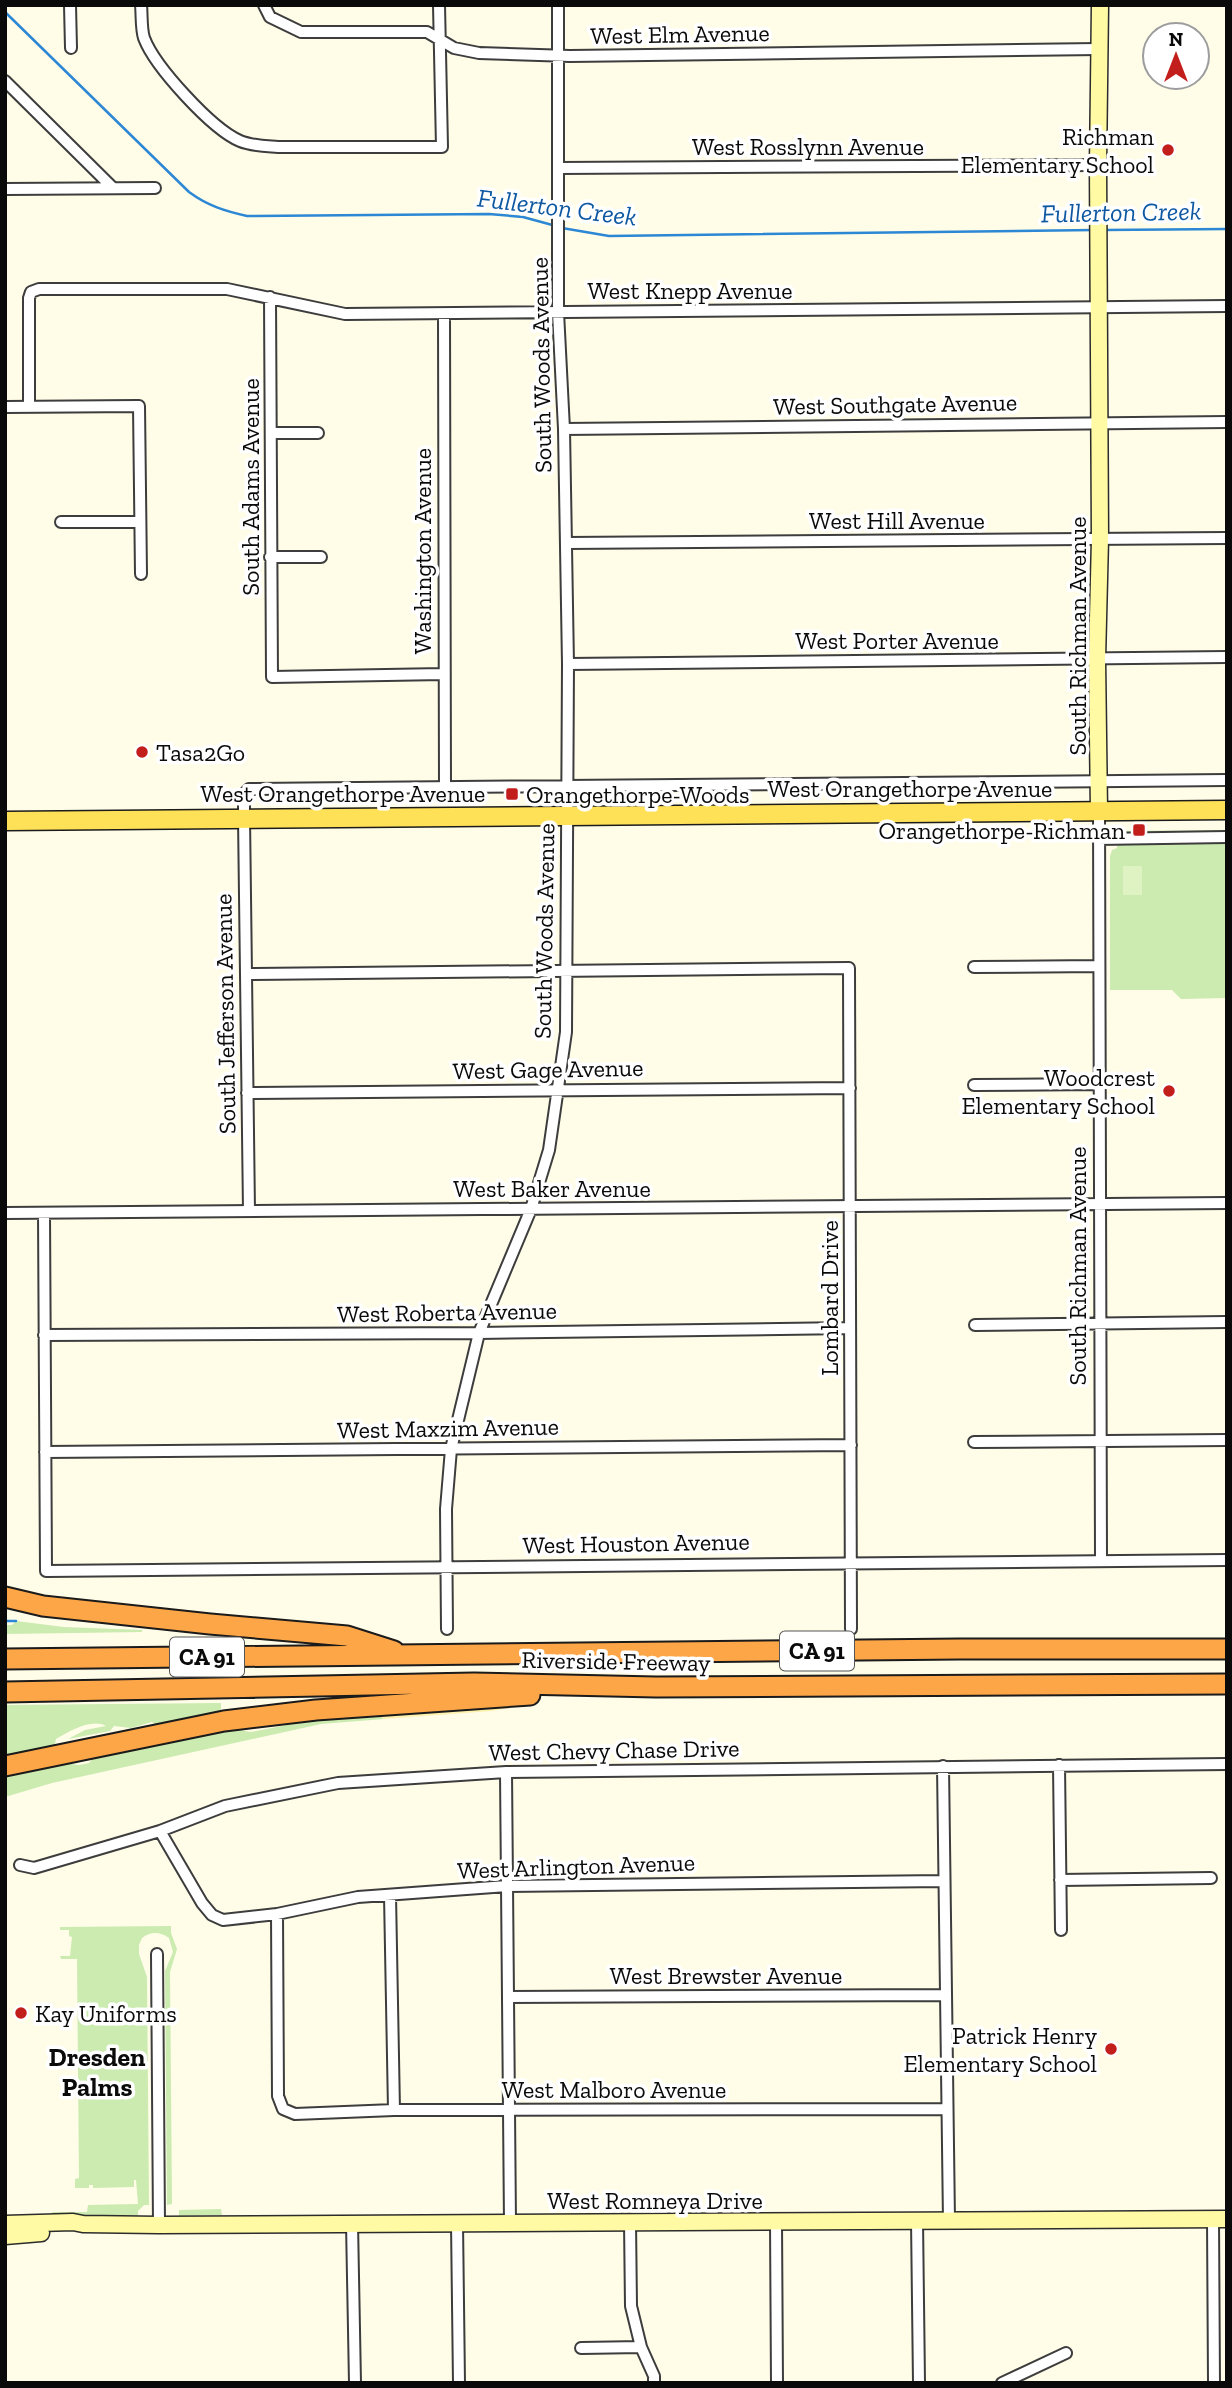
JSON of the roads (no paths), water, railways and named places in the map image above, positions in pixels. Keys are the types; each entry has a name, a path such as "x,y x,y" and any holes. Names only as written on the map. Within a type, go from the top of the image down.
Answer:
{"highway":[{"path":"5,1597 43,1606 347,1636 408,1656"},
{"name":"Riverside Freeway","path":"5,1659 960,1649 1227,1649"},
{"name":"Riverside Freeway","path":"5,1692 474,1683 656,1687 1227,1684"},
{"path":"5,1766 224,1721 316,1710 656,1687"}],"main road":[{"name":"West Orangethorpe Avenue","path":"5,821 1227,810"}],"street":[{"path":"70,5 71,48"},
{"path":"141,5 144,38 170,79 221,129 239,141 278,147 442,146 439,5"},
{"name":"West Elm Avenue","path":"264,5 270,16 300,32 427,33 454,48 479,53 558,56 1100,49"},
{"name":"South Woods Avenue","path":"447,1629 446,1509 452,1449 480,1333 531,1209 549,1150 566,1032 568,664 564,429 558,312 558,5"},
{"name":"South Richman Avenue","path":"1100,5 1100,539 1097,659 1100,782 1101,1560"},
{"path":"5,81 113,188"},
{"name":"West Rosslynn Avenue","path":"559,168 1098,165"},
{"path":"5,189 155,188"},
{"name":"West Knepp Avenue","path":"29,407 29,298 31,292 39,289 226,289 345,314 1227,306"},
{"name":"South Adams Avenue","path":"270,297 272,677 443,674"},
{"name":"Washington Avenue","path":"444,314 444,788"},
{"path":"5,407 139,407 141,574"},
{"name":"West Southgate Avenue","path":"564,429 1227,422"},
{"path":"272,433 318,433"},
{"path":"61,522 139,522"},
{"name":"West Hill Avenue","path":"567,543 1227,538"},
{"path":"270,557 321,557"},
{"name":"West Porter Avenue","path":"568,664 1227,657"},
{"path":"244,817 244,794 249,789 1227,780"},
{"name":"South Jefferson Avenue","path":"244,817 249,1211"},
{"path":"1098,839 1227,838"},
{"path":"974,967 1099,966"},
{"name":"Lombard Drive","path":"566,970 849,968 851,1629"},
{"path":"246,974 566,970"},
{"path":"974,1085 1100,1084"},
{"name":"West Gage Avenue","path":"247,1093 850,1088"},
{"name":"West Baker Avenue","path":"5,1213 1227,1203"},
{"path":"44,1213 45,1452"},
{"path":"975,1325 1227,1322"},
{"name":"West Roberta Avenue","path":"44,1335 850,1328"},
{"path":"974,1442 1227,1440"},
{"name":"West Maxzim Avenue","path":"45,1452 851,1445"},
{"name":"West Houston Avenue","path":"45,1452 46,1571 1227,1560"},
{"name":"West Chevy Chase Drive","path":"20,1864 34,1868 160,1831 225,1807 338,1783 506,1772 1225,1764"},
{"path":"1059,1765 1061,1930"},
{"path":"943,1766 949,2221"},
{"path":"506,1772 510,2223"},
{"name":"West Arlington Avenue","path":"160,1831 202,1903 212,1915 223,1920 277,1914 358,1897 507,1886 944,1881"},
{"path":"1060,1880 1211,1878"},
{"path":"390,1895 394,2110"},
{"name":"West Malboro Avenue","path":"277,1914 278,2096 283,2109 295,2114 394,2110 947,2109"},
{"path":"157,1954 159,2225"},
{"name":"West Brewster Avenue","path":"508,1997 945,1995"},
{"path":"1214,2383 1220,2219"},
{"name":"West Romneya Drive","path":"5,2224 1220,2219"},
{"path":"917,2220 919,2383"},
{"path":"630,2222 631,2306 641,2347 654,2376 654,2383"},
{"path":"776,2222 777,2383"},
{"path":"352,2223 355,2383"},
{"path":"457,2223 459,2383"},
{"name":"West Romneya Drive","path":"5,2236 61,2230 83,2224"},
{"path":"1214,2341 1227,2341"},
{"path":"581,2348 641,2347"},
{"path":"1002,2383 1066,2353"}],"waterway":[{"name":"Fullerton Creek","path":"5,12 189,192 217,207 247,216 489,214 523,217 556,226"},
{"name":"Fullerton Creek","path":"562,228 609,236 1094,230"},
{"name":"Fullerton Creek","path":"1104,230 1227,229"},
{"path":"5,1621 16,1621"}],"place":[{"name":"Richman Elementary School","path":"1168,150"},
{"name":"Tasa2Go","path":"142,752"},
{"name":"Orangethorpe-Woods","path":"512,794"},
{"name":"Orangethorpe-Richman","path":"1139,830"},
{"name":"Woodcrest Elementary School","path":"1169,1091"},
{"name":"Kay Uniforms","path":"21,2013"},
{"name":"Patrick Henry Elementary School","path":"1111,2049"}],"district":[{"name":"Dresden Palms","path":"97,2072"}]}
